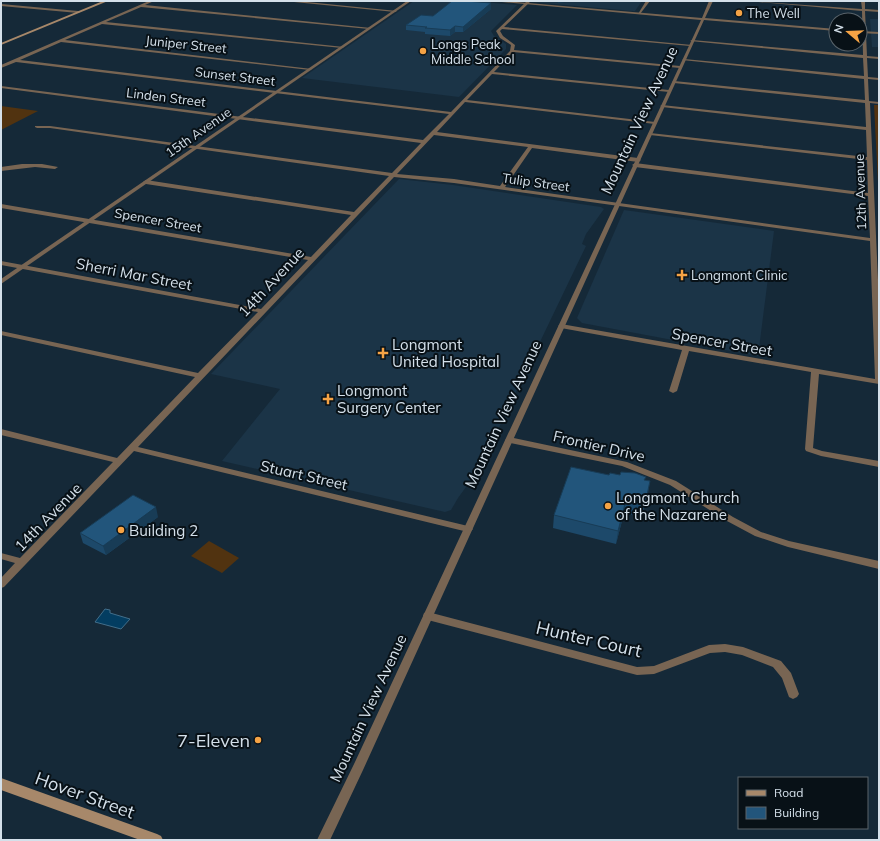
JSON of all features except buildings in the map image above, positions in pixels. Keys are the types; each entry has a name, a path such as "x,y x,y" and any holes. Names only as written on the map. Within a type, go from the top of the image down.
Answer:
{"main road":[{"path":"1,44 106,1"},
{"name":"Hover Street","path":"1,784 157,840"}],"street":[{"path":"1,67 152,1"},
{"path":"286,1 395,11"},
{"name":"15th Avenue","path":"1,282 409,1"},
{"path":"493,1 527,2 828,29"},
{"path":"640,13 648,1"},
{"name":"Mountain View Avenue","path":"323,840 428,616 711,1"},
{"path":"750,1 879,11"},
{"name":"12th Avenue","path":"863,1 863,10"},
{"path":"527,2 500,28 498,34 513,44 512,51 879,79"},
{"path":"353,7 358,4"},
{"path":"1,5 78,12"},
{"path":"140,6 369,28"},
{"path":"101,23 342,47"},
{"path":"500,28 879,58"},
{"path":"868,32 879,33"},
{"name":"Juniper Street","path":"60,41 310,69"},
{"name":"14th Avenue","path":"1,584 354,214 512,51"},
{"name":"12th Avenue","path":"864,52 879,382"},
{"name":"Sunset Street","path":"16,61 451,113"},
{"path":"490,73 669,91"},
{"path":"674,82 879,103"},
{"name":"Linden Street","path":"1,87 424,142"},
{"path":"464,100 655,123"},
{"path":"662,106 868,129"},
{"name":"Tulip Street","path":"37,127 50,127 873,240"},
{"path":"432,133 871,195"},
{"path":"650,134 870,160"},
{"path":"501,188 531,146"},
{"path":"2,168 43,164 55,167"},
{"path":"146,182 354,214"},
{"name":"Spencer Street","path":"1,206 312,258"},
{"name":"Sherri Mar Street","path":"1,262 262,311"},
{"name":"Spencer Street","path":"561,326 879,382"},
{"path":"1,333 200,376"},
{"path":"674,391 686,349"},
{"path":"815,371 809,449 879,464"},
{"path":"1,432 120,461"},
{"name":"Frontier Drive","path":"509,440 624,464 673,483 730,519 758,534 788,544 879,565"},
{"name":"Stuart Street","path":"132,448 468,529"},
{"path":"1,556 22,562"},
{"name":"Hunter Court","path":"428,616 637,671 654,670 709,649 725,648 743,651 777,664 787,676 793,694"}],"shaded area":[{"name":"Longs Peak Middle School","path":"414,1 472,1 517,5 491,31 494,36 506,44 506,49 459,97 302,78"},
{"path":"521,1 642,1 635,11 633,11"},
{"path":"870,19 879,19 879,47 872,47"},
{"path":"874,105 879,105 879,202"},
{"path":"1,106 38,111 1,130"},
{"name":"Longmont United Hospital","path":"399,179 453,185 601,207 604,209 586,234 582,244 586,246 479,469 451,510 445,512 222,461 280,389 211,374"},
{"name":"Longmont Clinic","path":"624,210 774,231 758,356 582,323 577,318"},
{"path":"209,541 239,558 222,573 191,556"}],"water":[{"path":"105,609 110,610 110,613 130,619 121,629 95,622"}],"place":[{"name":"The Well","path":"739,13"},
{"name":"Longs Peak Middle School","path":"423,51"},
{"name":"Longmont Clinic","path":"682,275"},
{"name":"Longmont United Hospital","path":"383,353"},
{"name":"Longmont Surgery Center","path":"328,399"},
{"name":"Longmont Church of the Nazarene","path":"608,506"},
{"name":"Building 2","path":"121,530"},
{"name":"7-Eleven","path":"258,740"}]}
